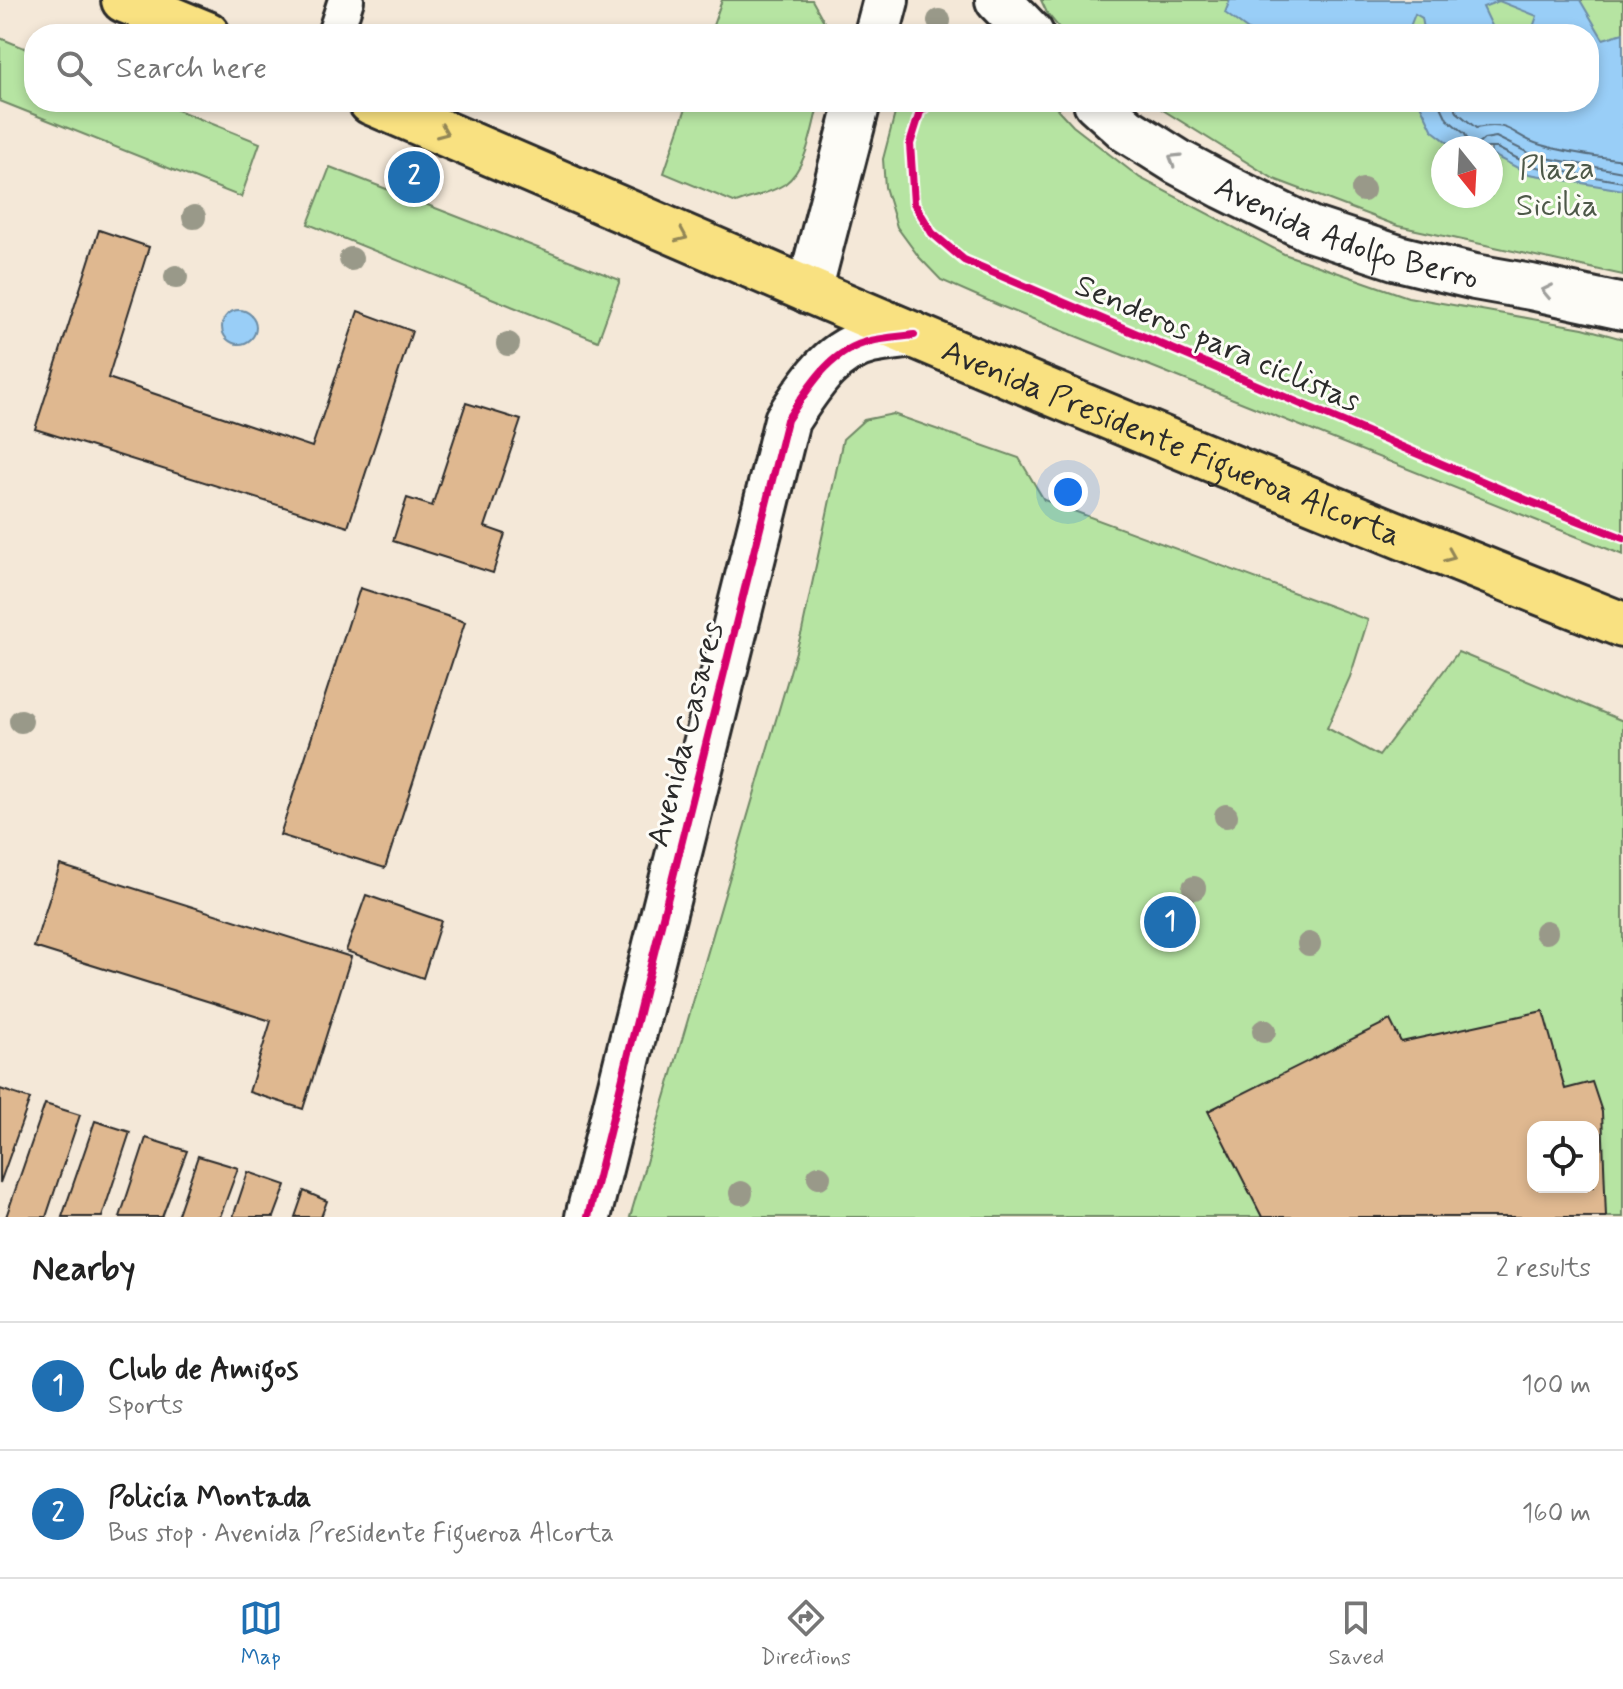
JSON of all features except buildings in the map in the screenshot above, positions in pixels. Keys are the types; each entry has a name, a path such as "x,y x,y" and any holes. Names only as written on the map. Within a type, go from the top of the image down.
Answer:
{"main road":[{"path":"124,0 183,24"},
{"name":"Avenida Presidente Figueroa Alcorta","path":"395,112 914,335 1479,569 1623,625"}],"street":[{"path":"338,24 346,0"},
{"path":"998,0 1021,24"},
{"path":"809,291 855,112"},
{"name":"Avenida Adolfo Berro","path":"1107,112 1127,130 1178,162 1310,229 1398,258 1623,307"},
{"name":"Avenida Casares","path":"588,1217 787,420 812,382 835,357 868,341 914,335"}],"green space":[{"path":"722,0 812,0 825,24 714,24"},
{"name":"Plaza Sicilia","path":"1041,0 1623,0 1623,275 1398,226 1274,179 1166,112 1599,112 1599,24 1056,24"},
{"path":"0,38 24,48 24,111 0,101"},
{"path":"28,112 183,112 260,143 241,197"},
{"path":"685,112 817,112 799,168 785,184 774,190 736,203 664,173"},
{"path":"895,112 1060,112 1073,126 1140,178 1284,254 1408,297 1583,328 1623,339 1623,555 941,280 897,227 885,187 883,159"},
{"path":"330,167 620,280 598,341 308,224"},
{"path":"893,414 1019,458 1044,500 1368,620 1350,677 1327,728 1379,756 1458,652 1623,721 1623,1217 630,1217 802,631 843,439 864,420"}],"water":[{"path":"1230,0 1580,0 1594,24 1534,24 1537,16 1499,1 1483,7 1491,24 1423,24 1422,18 1415,14 1411,24 1240,24 1225,13"},
{"path":"1599,32 1603,39 1623,33 1623,190 1529,174 1503,160 1503,136 1439,136 1433,131 1424,112 1599,112"},
{"path":"239,310 251,315 256,327 251,339 239,344 227,339 222,327 227,315"}],"cycle path":[{"name":"Senderos para ciclistas","path":"920,112 910,144 914,203 932,233 964,260 1526,500 1623,538"},
{"path":"588,1217 787,420 822,372 844,352 871,341 914,335"}],"place":[{"name":"Policía Montada","path":"414,177"},
{"name":"Club de Amigos","path":"1170,922"}]}
